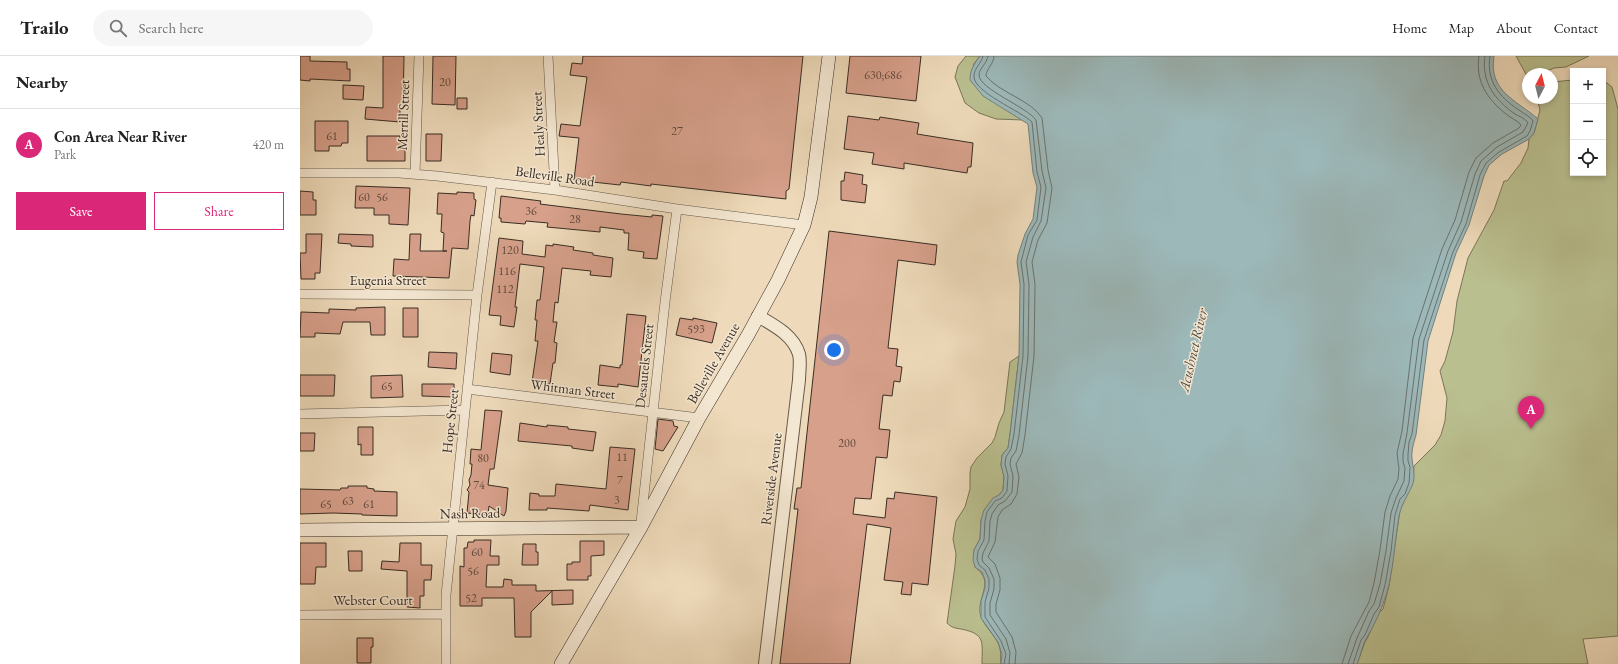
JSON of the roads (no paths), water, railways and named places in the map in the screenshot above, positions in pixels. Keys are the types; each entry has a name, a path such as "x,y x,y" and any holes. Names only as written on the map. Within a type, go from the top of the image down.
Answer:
{"main road":[{"name":"Belleville Avenue","path":"561,664 641,527 699,418 758,316 804,225 810,197 829,56"},
{"name":"Nash Road","path":"300,530 641,527"}],"street":[{"name":"Merrill Street","path":"415,174 419,56"},
{"name":"Healy Street","path":"548,56 556,190"},
{"name":"Belleville Road","path":"300,173 415,174 556,190 677,209 804,225"},
{"name":"Hope Street","path":"446,664 446,594 477,295 492,182"},
{"name":"Desautels Street","path":"641,527 665,302 677,209"},
{"name":"Eugenia Street","path":"300,294 477,295"},
{"name":"Riverside Avenue","path":"758,316 776,326 793,340 799,356 799,380 765,664"},
{"name":"Whitman Street","path":"467,389 699,418"},
{"path":"300,414 465,410"},
{"name":"Webster Court","path":"300,615 446,614"}],"water":[{"name":"Acushnet River","path":"980,56 1494,56 1493,68 1495,78 1499,86 1513,100 1538,119 1534,133 1529,139 1502,154 1489,165 1484,176 1469,225 1456,253 1428,341 1416,435 1412,453 1414,479 1399,516 1389,585 1382,607 1365,641 1357,664 1001,664 1002,654 998,642 981,618 981,601 985,588 985,580 982,572 975,567 973,560 974,550 980,539 981,520 984,510 993,498 999,495 1003,490 1004,477 1001,465 1002,455 1008,448 1019,356 1020,284 1017,262 1025,234 1033,219 1037,187 1033,173 1028,124 983,96 970,80 973,67"}],"place":[{"name":"Con Area Near River","path":"1531,429"}]}
